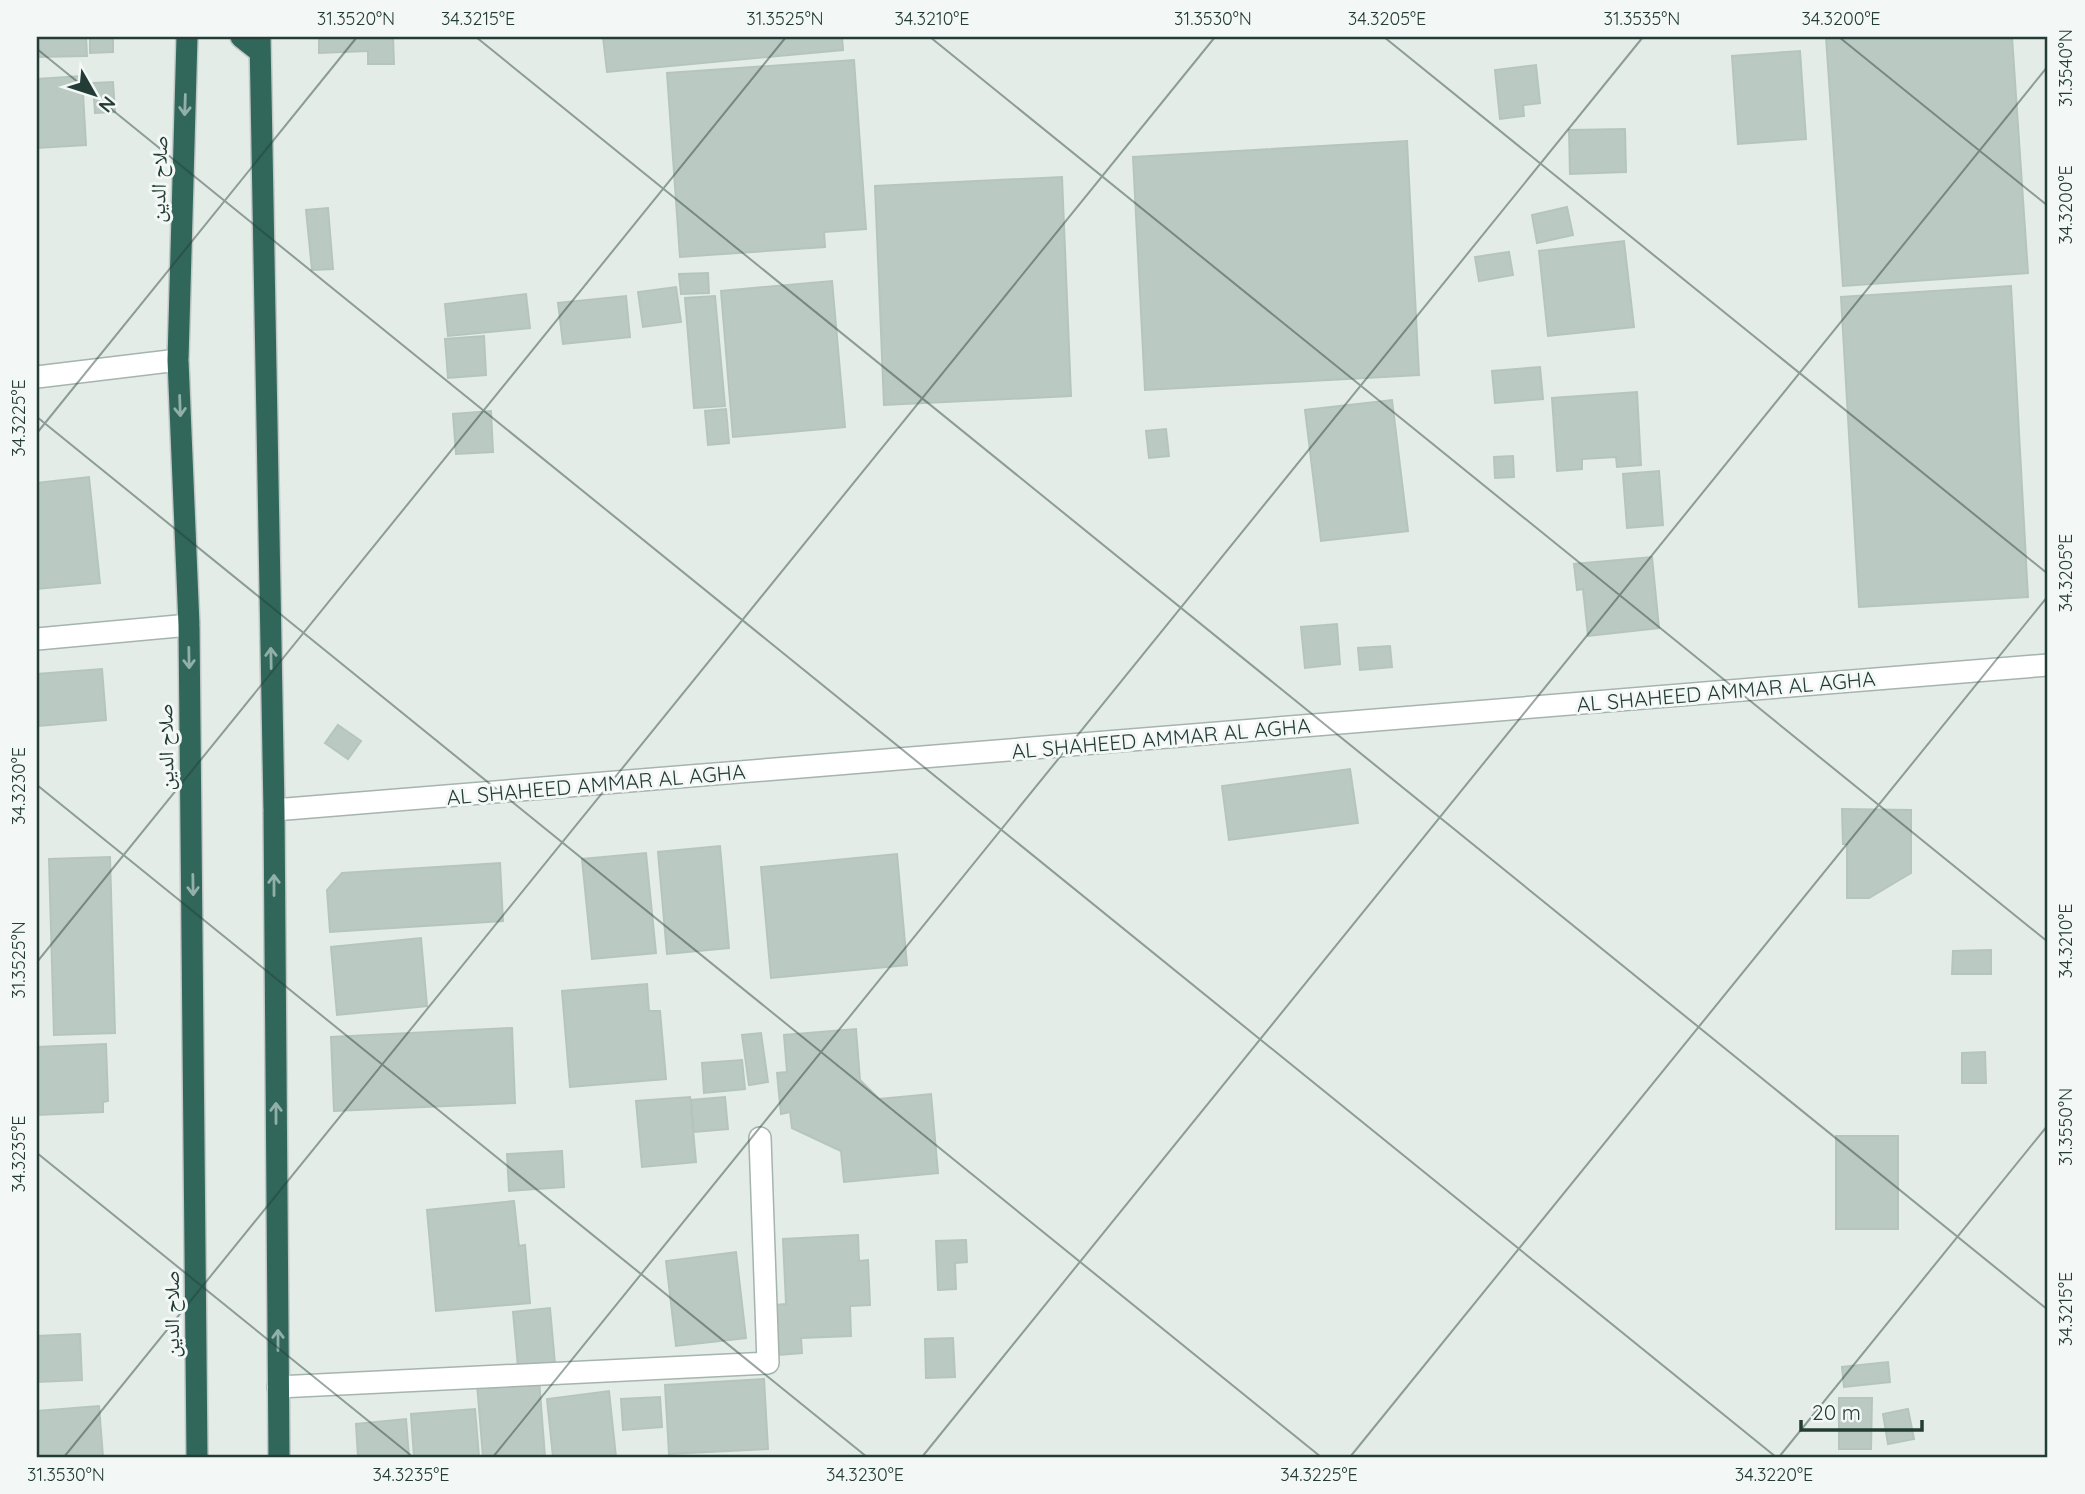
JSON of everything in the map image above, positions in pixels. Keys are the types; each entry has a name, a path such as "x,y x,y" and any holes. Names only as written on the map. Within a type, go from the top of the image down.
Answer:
{"highway":[{"path":"241,37 260,44 274,810 279,1457"},
{"name":"صلاح الدين","path":"192,40 178,360 189,625 197,1457"}],"lane":[{"path":"37,377 178,360"},
{"path":"37,639 189,625"},
{"name":"AL SHAHEED AMMAR AL AGHA","path":"274,810 2048,666"},
{"path":"278,1387 768,1363 760,1138"}],"building":[{"path":"37,37 86,37 87,56 37,57"},
{"path":"90,37 113,37 113,52 90,53"},
{"path":"319,37 393,37 394,64 368,64 368,51 319,53"},
{"path":"603,37 842,37 843,50 607,72"},
{"path":"1826,37 2012,37 2028,273 1843,286"},
{"path":"1800,51 1806,139 1738,144 1732,56"},
{"path":"854,60 866,229 824,232 825,247 680,257 667,73"},
{"path":"1536,65 1540,103 1523,105 1524,116 1500,119 1495,70"},
{"path":"82,76 86,145 37,148 37,79"},
{"path":"113,82 115,112 95,113 93,83"},
{"path":"1625,129 1626,172 1570,174 1569,130"},
{"path":"1407,141 1419,375 1145,390 1133,157"},
{"path":"1062,177 1071,396 884,405 875,186"},
{"path":"1567,207 1573,235 1537,243 1532,215"},
{"path":"328,208 333,269 312,270 306,210"},
{"path":"1624,241 1634,327 1548,336 1539,251"},
{"path":"1509,252 1513,275 1479,281 1475,257"},
{"path":"708,273 709,293 681,294 679,274"},
{"path":"832,281 845,427 733,437 721,291"},
{"path":"2011,286 2028,597 1859,607 1841,297"},
{"path":"676,287 681,322 643,327 638,292"},
{"path":"526,294 530,328 448,336 445,304"},
{"path":"626,296 630,337 563,344 558,303"},
{"path":"715,296 725,406 694,408 685,298"},
{"path":"484,336 486,375 448,378 445,339"},
{"path":"1540,367 1543,399 1495,403 1492,371"},
{"path":"1637,392 1641,465 1617,467 1616,457 1582,459 1582,469 1557,471 1552,398"},
{"path":"1392,400 1408,531 1321,541 1305,410"},
{"path":"726,409 729,443 708,445 705,411"},
{"path":"491,411 493,452 456,454 453,414"},
{"path":"1166,429 1169,456 1149,458 1146,431"},
{"path":"1513,456 1514,477 1495,478 1494,457"},
{"path":"1659,471 1663,525 1627,528 1623,474"},
{"path":"89,477 100,583 37,589 37,483"},
{"path":"1652,557 1659,628 1588,636 1583,589 1577,590 1574,564"},
{"path":"1337,624 1340,664 1305,668 1301,627"},
{"path":"1390,646 1392,667 1360,670 1358,648"},
{"path":"102,669 106,720 39,726 37,674"},
{"path":"338,725 361,741 348,759 325,743"},
{"path":"1350,769 1358,823 1229,840 1222,786"},
{"path":"1842,809 1911,810 1911,873 1869,898 1847,898 1847,844 1843,844"},
{"path":"720,846 729,948 667,954 658,852"},
{"path":"646,853 656,953 592,959 582,859"},
{"path":"897,854 907,965 771,978 761,867"},
{"path":"110,857 115,1033 54,1035 49,859"},
{"path":"500,863 503,921 330,932 327,890 342,873"},
{"path":"421,938 427,1006 337,1015 331,947"},
{"path":"1991,950 1991,974 1952,974 1953,951"},
{"path":"647,984 649,1011 660,1011 666,1079 570,1087 562,991"},
{"path":"512,1028 515,1103 334,1111 331,1037"},
{"path":"856,1029 860,1080 879,1099 931,1094 938,1173 844,1182 841,1151 792,1128 790,1112 781,1114 777,1073 787,1072 784,1035"},
{"path":"761,1033 768,1082 749,1085 742,1035"},
{"path":"106,1044 108,1101 103,1102 103,1112 37,1115 37,1047"},
{"path":"1985,1052 1986,1083 1962,1083 1962,1053"},
{"path":"742,1060 745,1089 704,1093 702,1063"},
{"path":"690,1097 696,1162 642,1167 636,1101"},
{"path":"725,1097 728,1129 694,1132 691,1100"},
{"path":"1836,1136 1898,1136 1898,1229 1836,1229"},
{"path":"562,1151 564,1187 509,1191 507,1154"},
{"path":"514,1201 519,1246 525,1245 530,1303 436,1311 427,1210"},
{"path":"858,1235 859,1261 868,1260 870,1305 850,1306 851,1336 801,1338 802,1353 779,1355 776,1305 786,1304 783,1239"},
{"path":"966,1240 967,1262 955,1263 956,1289 938,1290 936,1241"},
{"path":"736,1252 746,1338 676,1346 666,1261"},
{"path":"550,1308 555,1364 518,1367 513,1312"},
{"path":"80,1334 82,1380 37,1382 37,1336"},
{"path":"953,1338 955,1377 926,1378 925,1339"},
{"path":"1888,1362 1890,1382 1844,1387 1842,1367"},
{"path":"539,1379 545,1457 483,1457 477,1384"},
{"path":"764,1379 768,1449 669,1454 665,1385"},
{"path":"609,1391 616,1457 553,1457 547,1399"},
{"path":"660,1397 662,1427 623,1430 621,1399"},
{"path":"1839,1398 1872,1398 1871,1449 1839,1449"},
{"path":"99,1406 103,1457 37,1457 37,1411"},
{"path":"475,1409 479,1457 414,1457 411,1414"},
{"path":"1908,1409 1914,1439 1888,1444 1883,1414"},
{"path":"406,1419 409,1457 358,1457 356,1424"}]}
